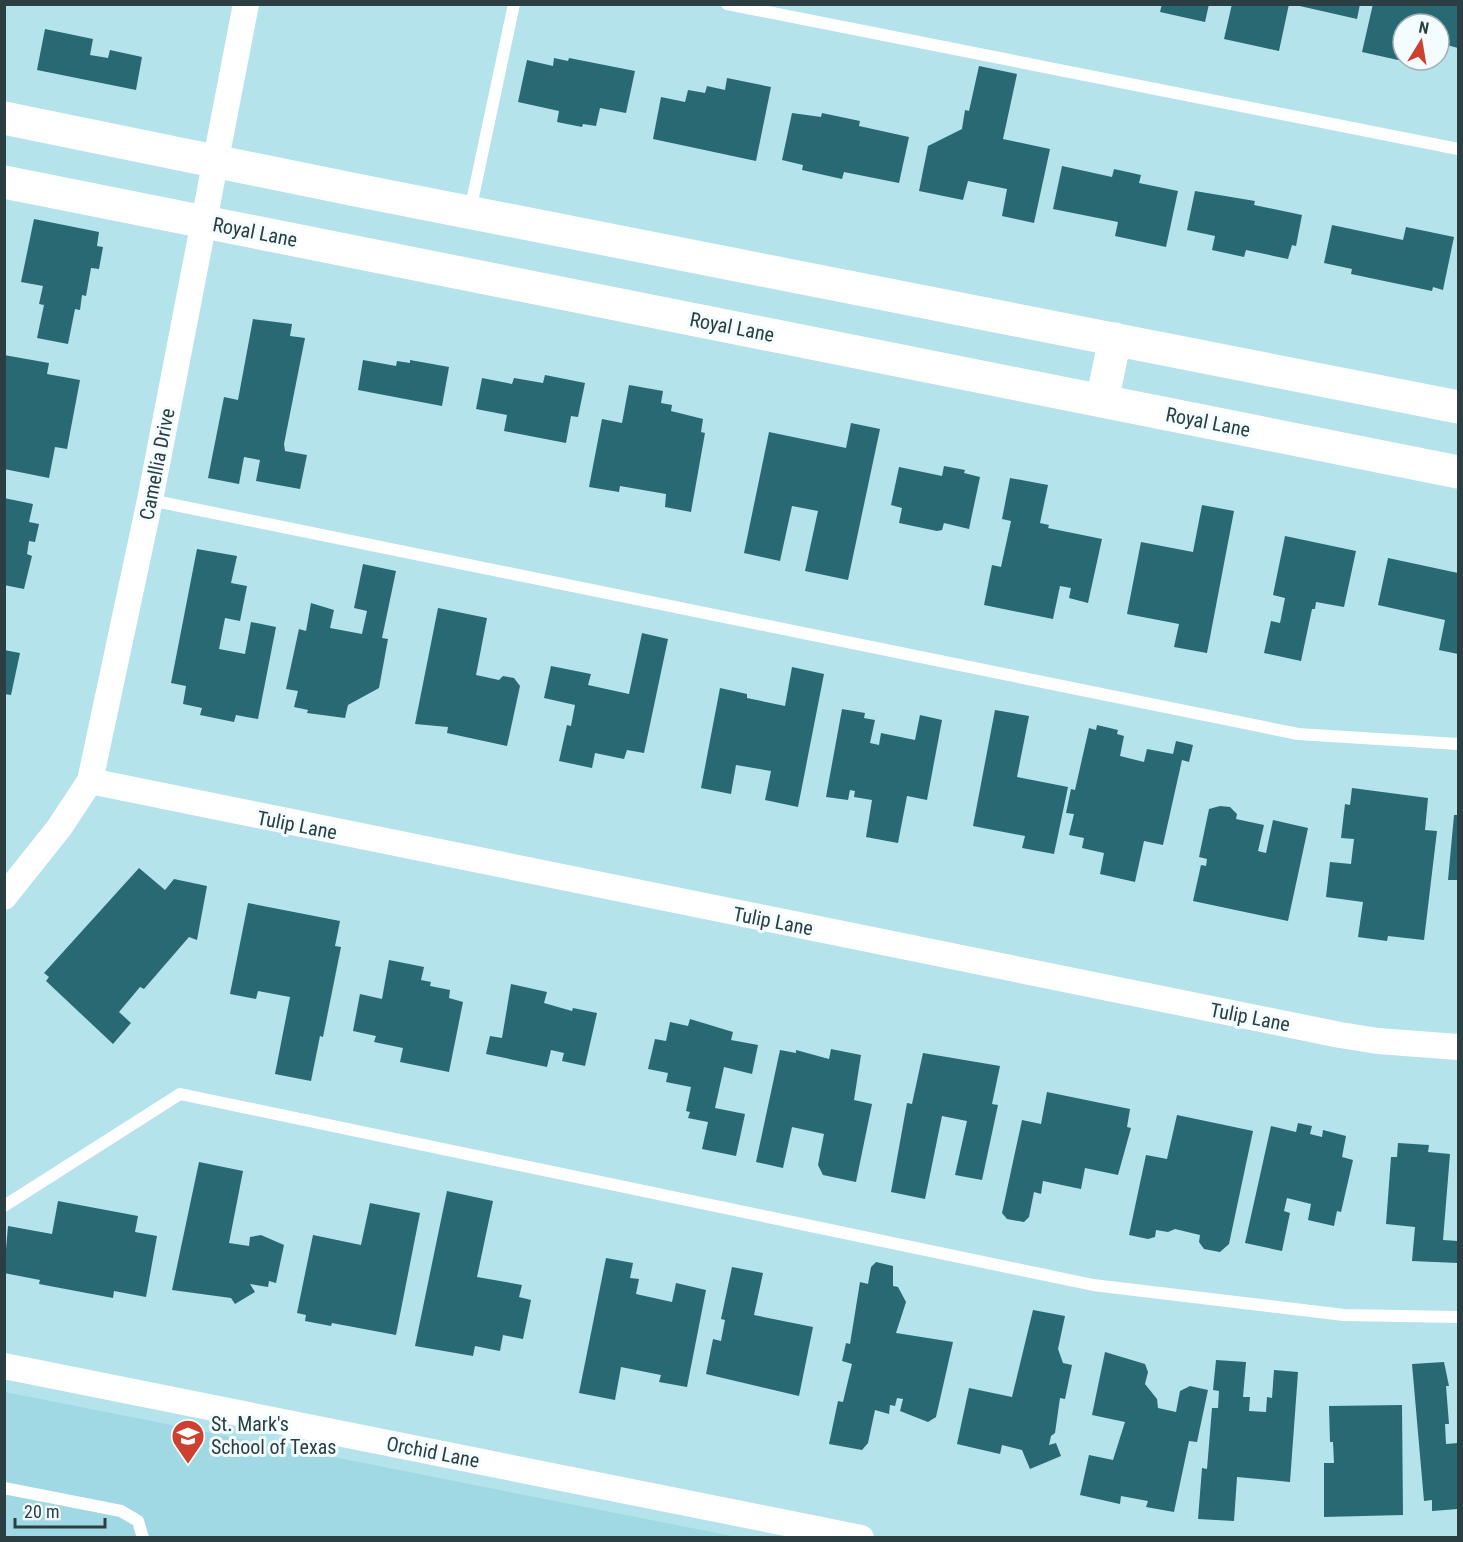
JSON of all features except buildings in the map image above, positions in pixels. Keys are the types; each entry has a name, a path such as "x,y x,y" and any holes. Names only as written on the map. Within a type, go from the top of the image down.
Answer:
{"main road":[{"path":"4,118 215,162 1458,407"},
{"name":"Royal Lane","path":"4,182 1458,472"},
{"path":"1102,401 1114,339"}],"street":[{"name":"Camellia Drive","path":"4,897 59,828 90,781 150,500 246,4"},
{"name":"Tulip Lane","path":"90,781 1328,1033 1378,1041 1458,1047"},
{"name":"Orchid Lane","path":"4,1366 861,1538"}],"lane":[{"path":"470,212 514,4"},
{"path":"727,4 1458,149"},
{"path":"150,500 1298,734 1458,744"},
{"path":"4,1206 180,1094 1093,1285 1344,1315 1458,1317"},
{"path":"4,1488 121,1511 138,1521 143,1538"}],"shaded area":[{"name":"St. Mark's School of Texas","path":"5,1392 737,1537 5,1537"}],"place":[{"name":"St. Mark's School of Texas","path":"188,1465"}]}
